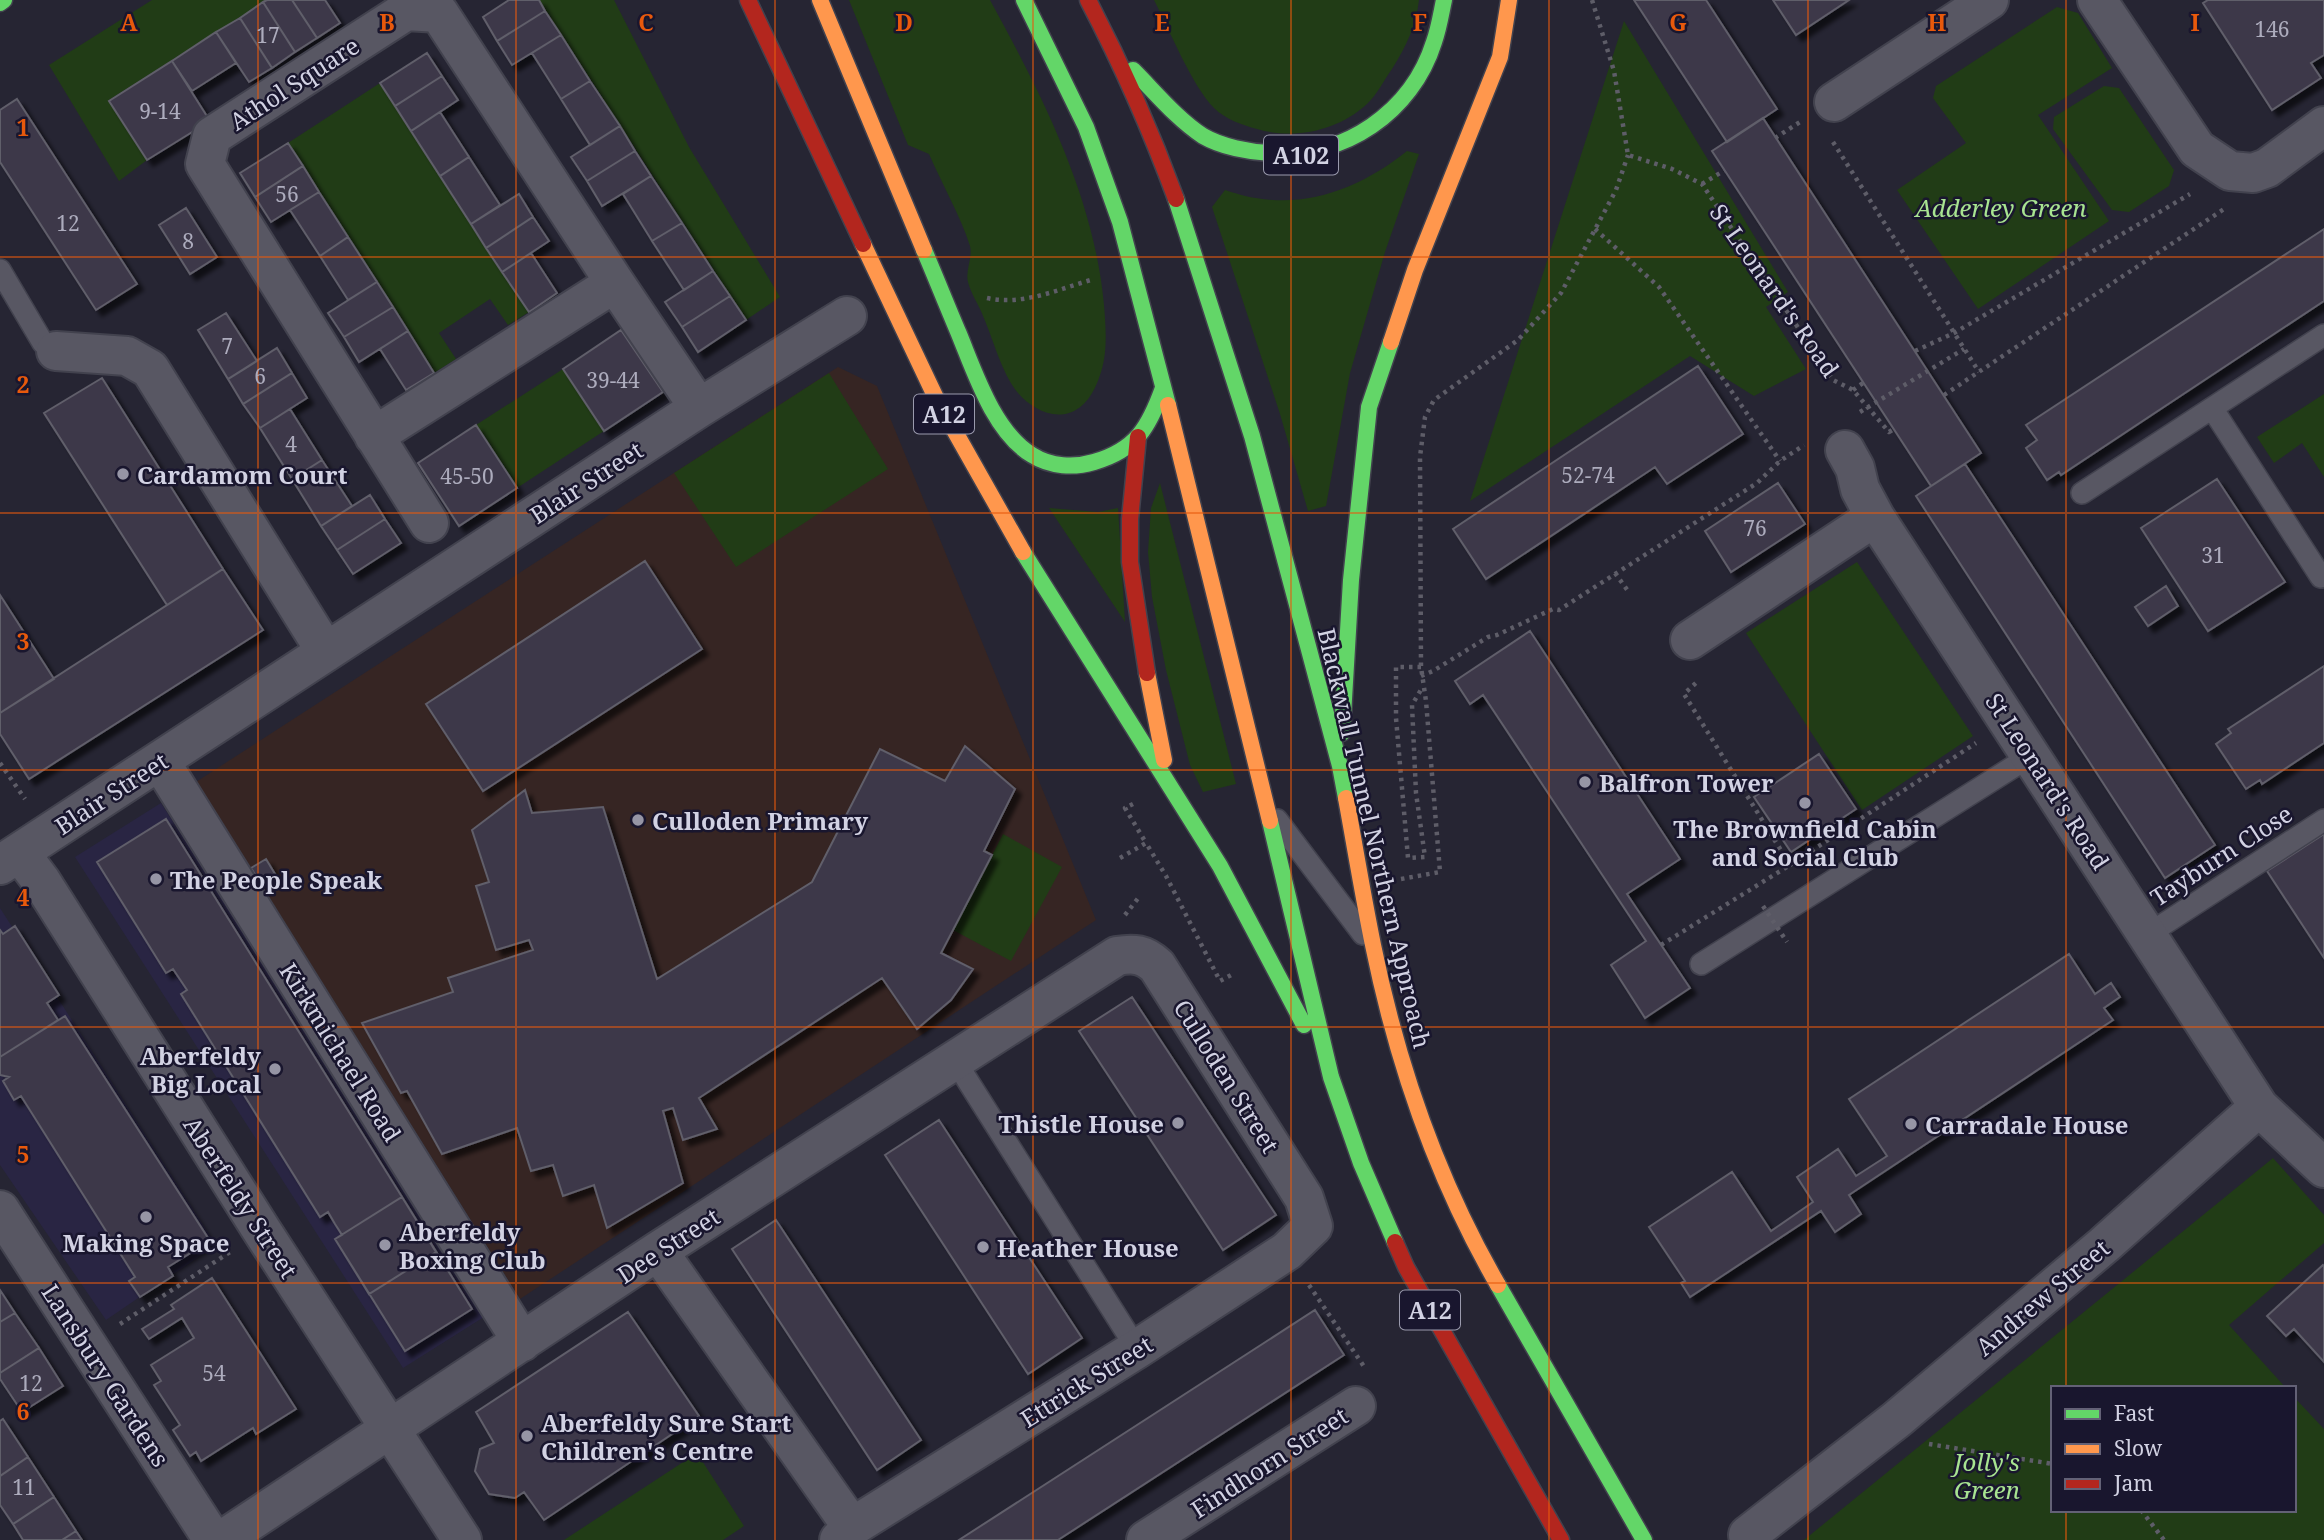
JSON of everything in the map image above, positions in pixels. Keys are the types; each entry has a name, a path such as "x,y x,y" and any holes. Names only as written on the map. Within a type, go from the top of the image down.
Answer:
{"highway":[{"name":"A12","path":"748,0 936,398 1005,523 1220,866 1331,1077"},
{"path":"820,0 983,392 1009,436 1034,457 1066,466 1097,462 1119,452 1138,437 1153,415 1163,388 1120,222 1094,150 1063,78 1024,0"},
{"name":"Blackwall Tunnel Northern Approach","path":"1088,0 1113,48 1158,150 1240,397 1340,766 1373,947 1398,1047 1431,1145 1480,1254 1643,1540"},
{"name":"A102","path":"1113,48 1167,105 1205,137 1259,155 1297,156 1345,145 1385,118 1414,85 1432,50 1444,0"},
{"name":"A12","path":"1340,766 1351,580 1369,407 1415,270 1500,57 1509,0"},
{"name":"A12","path":"1163,388 1189,483 1331,1077 1361,1163 1406,1267 1561,1540"},
{"path":"1138,437 1130,519 1130,562 1139,631 1167,779"}],"street":[{"path":"1832,119 1989,0"},
{"path":"2097,0 2197,149 2241,172 2267,168 2324,126"},
{"name":"Athol Square","path":"429,523 205,164 212,136 406,11 439,13 615,284 705,404"},
{"path":"374,436 615,284"},
{"name":"Blair Street","path":"10,859 705,404 847,316"},
{"path":"56,351 127,356 150,369 327,652"},
{"name":"St Leonard's Road","path":"1828,445 1855,468 1860,489 1875,517 2259,1107"},
{"path":"1690,640 1875,517"},
{"name":"Kirkmichael Road","path":"160,761 523,1342"},
{"name":"Aberfeldy Street","path":"10,859 41,881 262,1231 462,1540"},
{"name":"Culloden Street","path":"1117,956 1132,953 1142,955 1157,966 1304,1198 1313,1226"},
{"name":"Dee Street","path":"222,1540 658,1251 1117,956"},
{"path":"2259,1107 2324,1168"},
{"name":"Andrew Street","path":"1748,1535 1896,1420 2104,1245 2259,1107"},
{"name":"Lansbury Gardens","path":"0,1210 213,1540"},
{"name":"Ettrick Street","path":"658,1251 846,1534 1287,1251 1313,1226"},
{"name":"Findhorn Street","path":"1146,1540 1361,1388"}],"lane":[{"path":"0,270 43,343 56,351"},
{"path":"2082,493 2324,335"},
{"path":"2212,408 2321,577"},
{"path":"1702,964 2032,755"},
{"path":"1266,805 1373,947"},
{"name":"Tayburn Close","path":"2147,935 2324,820"},
{"path":"954,1059 1137,1349"}],"path":[{"path":"1363,884 1440,872 1426,701 1421,676 1420,457 1425,417 1434,400 1518,340 1561,293 1616,190 1628,155 1614,71 1592,0"},
{"path":"1832,119 1979,372"},
{"path":"1628,155 1672,169 1702,184 1725,170"},
{"path":"1915,351 1954,333 2241,172"},
{"path":"1944,395 2222,213 2241,172"},
{"name":"St Leonard's Road","path":"1702,184 1833,380 1853,390 1889,432 1894,429"},
{"path":"1595,229 1659,287 1780,461"},
{"path":"937,281 974,295 1002,301 1021,300 1101,277"},
{"path":"1869,408 1964,349"},
{"path":"1853,390 1863,383"},
{"path":"1421,676 1488,637 1553,609 1559,610 1757,483 1780,461 1828,445"},
{"path":"1615,573 1628,591"},
{"path":"1690,640 1708,672 1684,694 1790,865"},
{"path":"1421,667 1396,667 1396,718 1408,859 1425,857 1416,793 1412,705 1422,687"},
{"path":"1389,720 1396,718"},
{"path":"1661,945 1790,865 2010,721"},
{"path":"1129,814 1166,876 1220,981 1233,974 1227,962"},
{"path":"1120,858 1146,843"},
{"path":"1763,906 1787,942"},
{"path":"87,1345 262,1231"},
{"path":"1311,1287 1361,1388"},
{"path":"1896,1420 1924,1443 2051,1464"},
{"path":"2143,1512 2164,1540"}],"shaded area":[{"name":"Culloden Primary","path":"838,367 877,386 1096,920 520,1299 260,883 275,874 266,859 251,868 196,782"},
{"path":"161,803 487,1315 403,1368 75,857"},
{"path":"0,908 216,1245 106,1320 0,1165"}],"green space":[{"path":"152,0 267,0 109,100 147,160 119,181 49,65"},
{"path":"539,0 614,0 689,147 780,297 746,320"},
{"path":"849,0 990,0 1063,147 1089,225 1098,264 1104,305 1104,360 1092,394 1075,411 1055,414 1034,407 1018,393 1007,376 968,282 971,250 961,223 929,154 908,145"},
{"path":"1154,0 1419,0 1406,44 1367,104 1343,121 1329,127 1286,134 1246,126 1214,108 1189,72"},
{"name":"Adderley Green","path":"2057,7 2078,13 2112,68 2038,115 2109,221 1978,309 1897,190 1966,143 1933,98 1936,86"},
{"path":"1624,21 1788,292 1766,307 1806,369 1754,396 1690,356 1470,501"},
{"path":"380,83 529,312 508,325 490,299 439,333 456,359 434,373 288,143"},
{"path":"2104,86 2119,88 2174,170 2169,186 2129,212 2112,210 2053,129 2054,117"},
{"path":"1407,151 1419,154 1385,252 1350,373 1326,506 1308,511 1280,414 1212,207 1225,190 1248,197 1277,200 1297,200 1336,191 1373,174"},
{"path":"563,369 604,431 517,488 476,425"},
{"path":"829,373 888,469 736,567 674,473"},
{"path":"2324,394 2324,477 2302,443 2274,463 2257,437"},
{"path":"1160,483 1236,784 1203,792 1190,765 1166,670 1152,597 1148,552 1151,508"},
{"path":"1049,508 1098,512 1118,508 1125,622"},
{"path":"1857,562 1973,736 1862,810 1746,633"},
{"path":"1003,834 1062,867 1011,961 953,930"},
{"name":"Jolly's Green","path":"2273,1158 2324,1215 2324,1243 2229,1325 2284,1386 2051,1386 2051,1512 2296,1512 2296,1399 2324,1429 2324,1540 1804,1540"},
{"path":"697,1453 744,1526 723,1540 564,1540"}],"building":[{"path":"292,0 317,38 295,52 263,2"},
{"path":"292,0 325,0 340,23 317,38"},
{"path":"509,0 539,0 545,11 497,41 483,17"},
{"path":"1634,0 1706,0 1777,109 1727,142"},
{"path":"1773,0 1849,0 1796,35"},
{"path":"2208,0 2324,0 2324,55 2311,63 2321,78 2272,110 2203,3"},
{"path":"263,2 295,52 272,68 240,18"},
{"path":"545,11 561,35 512,65 497,41"},
{"path":"240,18 272,68 249,82 216,32"},
{"path":"216,32 236,63 192,91 172,61"},
{"path":"561,35 590,81 561,99 532,53"},
{"path":"427,53 442,76 395,106 380,83"},
{"path":"172,61 210,121 147,160 109,101"},
{"path":"442,76 458,100 411,131 395,106"},
{"path":"590,81 620,126 590,145 561,99"},
{"path":"17,99 137,284 96,310 0,162 0,110"},
{"path":"440,112 469,157 440,176 411,131"},
{"path":"1763,118 1981,453 1931,486 1712,151"},
{"path":"620,126 635,151 587,181 571,157"},
{"path":"288,143 303,166 255,197 240,173"},
{"path":"635,151 651,176 602,206 587,181"},
{"path":"469,157 500,205 471,224 440,176"},
{"path":"303,166 319,192 271,222 255,197"},
{"path":"651,176 682,223 652,241 623,194"},
{"path":"319,192 348,237 320,256 290,210"},
{"path":"519,194 533,217 486,248 471,224"},
{"path":"186,208 217,257 190,274 159,225"},
{"path":"533,217 549,241 502,272 486,248"},
{"path":"682,223 713,271 684,290 652,241"},
{"path":"2324,229 2324,301 2061,475 2059,472 2047,480 2026,448 2037,440 2026,425"},
{"path":"348,237 377,282 348,300 320,256"},
{"path":"531,253 557,293 529,312 502,272"},
{"path":"713,271 730,296 682,327 665,302"},
{"path":"377,282 393,307 344,337 328,313"},
{"path":"730,296 746,320 698,352 682,327"},
{"path":"393,307 408,331 359,362 344,337"},
{"path":"226,313 257,361 228,379 198,330"},
{"path":"621,330 663,392 604,431 563,369"},
{"path":"408,331 434,373 406,390 380,349"},
{"path":"277,348 292,373 243,404 228,379"},
{"path":"1698,366 1743,434 1667,484 1655,467 1486,579 1453,529"},
{"path":"292,373 307,398 260,428 243,404"},
{"name":"Cardamom Court","path":"102,378 223,569 167,605 44,413"},
{"path":"290,409 322,460 292,479 260,428"},
{"path":"476,425 517,488 459,526 418,463"},
{"path":"322,460 352,506 321,526 292,479"},
{"path":"1965,464 2215,845 2165,878 1916,496"},
{"path":"2217,479 2285,582 2208,631 2141,528"},
{"path":"1778,483 1805,524 1731,572 1705,531"},
{"path":"370,495 385,519 337,550 321,526"},
{"path":"385,519 401,543 353,574 337,550"},
{"path":"645,561 702,649 483,791 426,704"},
{"path":"223,569 263,630 29,779 0,734 0,713"},
{"path":"2166,586 2178,606 2148,626 2135,607"},
{"path":"0,595 54,679 0,713"},
{"name":"Balfron Tower","path":"1530,631 1680,859 1627,894 1690,988 1645,1018 1611,965 1646,941 1483,695 1470,704 1455,681"},
{"path":"2324,666 2324,743 2262,784 2260,780 2246,789 2216,744 2231,733 2228,729"},
{"path":"965,746 1015,789 984,851 992,855 941,953 973,969 951,1000 917,1029 882,978 699,1098 717,1129 683,1140 673,1108 663,1111 683,1183 607,1228 594,1185 563,1196 553,1165 531,1171 517,1128 442,1154 407,1091 401,1093 362,1023 453,992 448,978 533,950 529,940 496,950 476,886 489,882 472,830 525,790 532,813 603,807 657,979 812,882 880,749 945,781"},
{"name":"The Brownfield Cabin and Social Club","path":"1819,754 1856,809 1791,852 1754,797"},
{"path":"166,819 472,1309 405,1351 335,1239 342,1235 328,1212 320,1217 181,994 187,990 173,969 166,973 97,862"},
{"path":"2324,834 2324,958 2267,871"},
{"path":"266,859 275,874 260,883 251,868"},
{"path":"15,926 59,995 47,1003 58,1020 0,1057 0,930 3,934"},
{"name":"Carradale House","path":"2069,954 2095,994 2111,983 2120,997 2104,1008 2113,1020 1849,1195 1861,1214 1835,1232 1821,1211 1690,1297 1681,1283 1685,1281 1649,1227 1732,1172 1771,1231 1813,1202 1797,1177 1838,1149 1856,1176 1887,1156 1849,1099"},
{"name":"Thistle House","path":"1132,997 1276,1215 1223,1250 1079,1031"},
{"path":"65,1016 210,1241 168,1267 173,1276 140,1297 129,1281 135,1277 21,1096 14,1100 3,1081 9,1077 0,1075 0,1057"},
{"name":"Heather House","path":"939,1120 1082,1338 1028,1374 885,1155"},
{"name":"Aberfeldy Boxing Club","path":"402,1197 436,1252 369,1294 335,1239"},
{"path":"776,1220 921,1440 877,1470 732,1249"},
{"path":"2323,1265 2324,1362 2294,1329 2286,1336 2267,1316"},
{"path":"212,1278 296,1409 256,1434 253,1428 201,1461 196,1452 190,1456 173,1430 180,1425 154,1385 161,1381 151,1365 194,1338 182,1318 149,1339 142,1329 174,1309 171,1305"},
{"path":"0,1290 15,1313 0,1322"},
{"path":"1315,1310 1344,1355 1058,1540 959,1540"},
{"path":"628,1312 699,1416 544,1520 524,1492 515,1498 489,1494 475,1471 480,1449 494,1443 476,1412"},
{"path":"15,1313 39,1348 0,1373 0,1322"},
{"path":"39,1348 63,1386 22,1412 0,1379 0,1373"},
{"path":"3,1419 28,1457 0,1476 0,1421"},
{"path":"28,1457 54,1497 13,1524 0,1505 0,1476"},
{"path":"54,1497 76,1531 62,1540 23,1540 13,1524"},
{"path":"76,1531 82,1540 62,1540"}],"traffic: fast":[{"path":"0,3 4,0"},
{"path":"1024,0 1086,127 1120,222 1168,405"},
{"path":"1133,70 1184,122 1203,136 1219,143 1270,153 1297,153 1324,148 1349,139 1372,126 1410,90 1424,67 1434,42 1444,0"},
{"path":"1176,199 1252,436 1340,766 1346,798"},
{"path":"924,250 987,400 1007,432 1032,455 1047,462 1071,466 1094,462 1121,451 1131,444 1146,425 1163,388"},
{"path":"1342,733 1351,580 1369,407 1391,342"},
{"path":"1023,552 1220,866 1304,1025"},
{"path":"1270,821 1331,1077 1361,1163 1395,1242"},
{"path":"1498,1285 1644,1540"}],"traffic: slow":[{"path":"820,0 924,250"},
{"path":"1391,342 1415,270 1500,57 1509,0"},
{"path":"863,244 936,398 1023,552"},
{"path":"1168,405 1270,821"},
{"path":"1147,673 1164,760"},
{"path":"1346,798 1373,945 1407,1077 1438,1163 1498,1285"}],"traffic: jam":[{"path":"748,0 863,244"},
{"path":"1088,0 1135,98 1176,199"},
{"path":"1138,437 1130,519 1130,562 1147,673"},
{"path":"1395,1242 1406,1267 1561,1540"}],"place":[{"name":"Cardamom Court","path":"123,474"},
{"name":"Balfron Tower","path":"1585,782"},
{"name":"The Brownfield Cabin and Social Club","path":"1805,803"},
{"name":"Culloden Primary","path":"638,820"},
{"name":"The People Speak","path":"156,879"},
{"name":"Aberfeldy Big Local","path":"275,1069"},
{"name":"Thistle House","path":"1178,1123"},
{"name":"Carradale House","path":"1911,1124"},
{"name":"Making Space","path":"146,1217"},
{"name":"Aberfeldy Boxing Club","path":"385,1245"},
{"name":"Heather House","path":"983,1247"},
{"name":"Aberfeldy Sure Start Children's Centre","path":"527,1436"}]}
